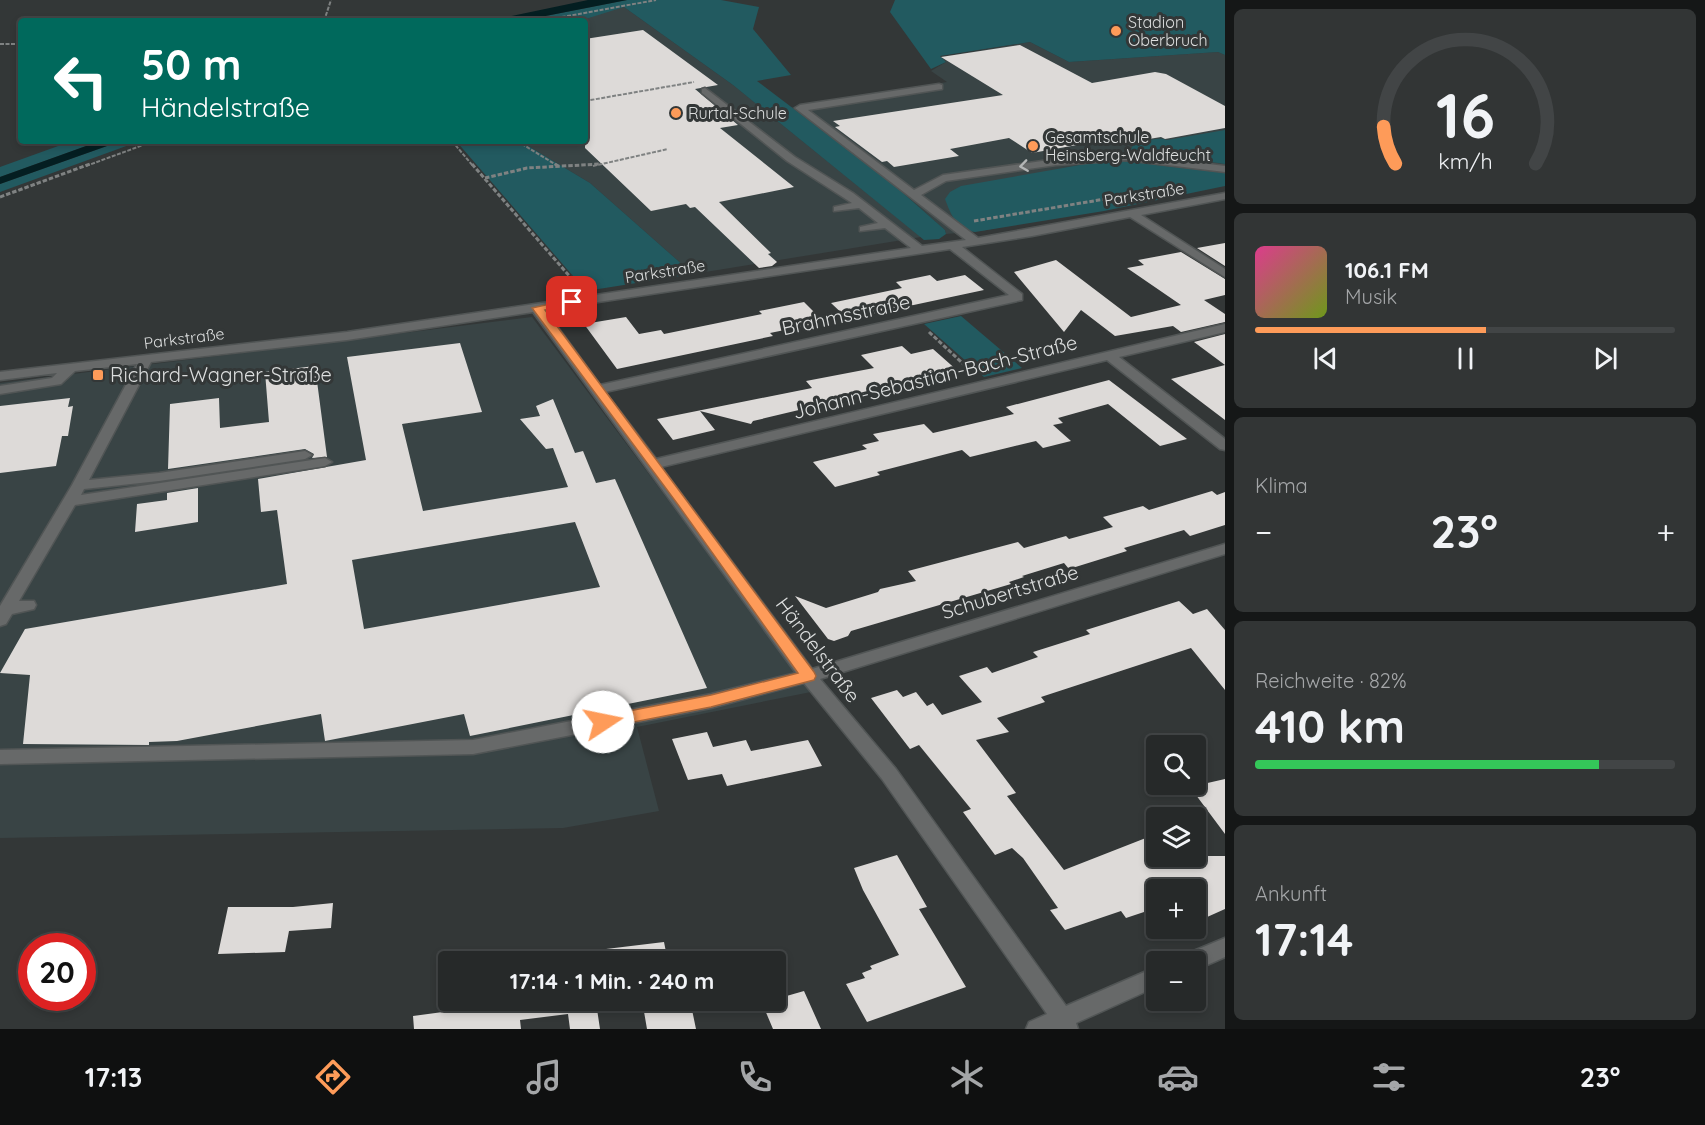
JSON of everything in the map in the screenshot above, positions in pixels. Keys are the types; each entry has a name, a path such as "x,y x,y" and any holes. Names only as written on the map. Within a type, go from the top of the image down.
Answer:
{"street":[{"path":"939,87 800,108 975,241"},
{"path":"705,91 791,159 861,204 919,249"},
{"path":"915,194 943,178 1056,162 1126,158 1225,168"},
{"name":"Parkstraße","path":"0,376 347,336 1032,233 1090,219 1133,214 1225,196"},
{"path":"838,209 861,204"},
{"path":"1133,214 1225,274"},
{"path":"864,229 887,224"},
{"name":"Brahmsstraße","path":"599,389 1018,297 951,244"},
{"name":"Händelstraße","path":"537,308 599,389 808,676 889,774 1065,1024"},
{"name":"Johann-Sebastian-Bach-Straße","path":"654,464 1225,328"},
{"path":"1109,355 1225,446"},
{"path":"3,615 79,485 146,360"},
{"path":"0,390 56,381 71,368"},
{"path":"79,485 159,477 310,454"},
{"path":"69,501 325,462"},
{"name":"Schubertstraße","path":"0,757 473,747 711,701 808,676 1225,549"},
{"path":"31,568 48,565"},
{"path":"3,615 28,604"},
{"path":"1206,956 1225,947"},
{"path":"1037,1029 1065,1024 1146,982"}],"path":[{"path":"325,18 331,0"},
{"path":"557,18 656,0"},
{"path":"0,44 18,44"},
{"path":"588,100 695,82 705,91"},
{"path":"0,197 146,144"},
{"path":"455,144 590,300"},
{"path":"522,144 559,166"},
{"path":"484,178 527,168 592,166 668,149"},
{"path":"954,225 1156,191"},
{"path":"915,320 987,384"}],"shaded area":[{"path":"588,0 627,0 535,18 501,18"},
{"path":"627,0 721,0 759,7 753,29 791,75 757,81 894,185 945,230 946,234 939,239 924,240 733,85 624,7 588,18 535,18"},
{"name":"Stadion Oberbruch","path":"895,0 1225,0 1225,55 1218,52 1069,62 1030,42 940,56 946,62 931,69 890,12"},
{"name":"Rurtal-Schule","path":"624,7 733,85 921,237 693,274 590,183 525,144 588,144 588,18 569,18"},
{"name":"Gesamtschule Heinsberg-Waldfeucht","path":"1030,42 1069,62 1218,52 1225,55 1225,185 981,231 946,234 945,230 894,185 788,108 947,82 931,71 946,62 939,57"},
{"path":"1225,130 1225,164 1131,150 1133,145 1150,140 1167,140"},
{"path":"64,144 92,144 0,177 0,167"},
{"path":"92,144 113,144 0,184 0,177"},
{"path":"113,144 132,144 0,192 0,184"},
{"path":"459,144 525,144 590,183 693,274 586,291"},
{"path":"1121,161 1225,173 1225,186 1104,211 975,232 959,224 945,199 950,192 961,186 1097,162"},
{"path":"961,316 1022,368 984,377 924,324"},
{"path":"532,317 811,692 637,727 659,811 563,828 0,838 0,383"}],"building":[{"path":"643,30 718,85 695,89 738,125 720,128 794,187 719,202 771,253 768,254 777,262 772,266 759,268 695,207 690,208 686,204 651,211 585,148 585,144 588,144 588,39"},
{"path":"1020,45 1092,83 1155,72 1166,74 1225,106 1225,128 1165,139 1161,137 1143,140 1133,135 1032,153 1009,138 950,149 959,156 894,167 887,161 882,162 835,127 840,126 833,121 1003,95 941,57"},
{"path":"1225,243 1225,266 1197,248"},
{"path":"1181,252 1225,279 1225,295 1204,300 1225,314 1225,322 1181,332 1173,326 1115,336 1081,310 1064,332 1014,272 1056,260 1131,317 1181,305 1127,268 1144,265 1138,260"},
{"path":"930,275 937,281 965,275 984,290 848,319 831,303 902,288 896,282"},
{"path":"804,302 824,322 770,333 773,336 617,369 584,324 626,317 639,334 661,330 664,334 762,314 759,311"},
{"path":"1225,334 1225,365 1194,342"},
{"path":"460,343 482,412 402,424 423,511 568,487 553,448 546,449 520,419 540,416 536,406 553,399 575,453 583,451 596,483 615,479 707,688 470,736 464,714 325,741 321,714 177,741 149,742 149,745 23,744 30,675 0,673 25,629 287,584 277,510 261,512 258,479 366,460 347,357","holes":["575,522 600,587 364,629 352,560"]},
{"path":"902,346 911,354 933,349 959,372 753,421 751,424 700,411 715,430 673,440 657,419 812,388 806,381 874,368 861,355"},
{"path":"1225,365 1225,420 1171,379"},
{"path":"315,366 327,457 312,458 314,454 305,449 168,469 170,404 219,398 220,428 269,422 265,372"},
{"path":"1109,380 1187,439 1160,446 1108,404 1058,418 1063,423 1053,425 1071,441 1043,448 1036,441 970,457 962,450 877,472 880,475 835,487 813,462 867,449 862,445 879,441 873,434 924,424 933,433 1014,414 1006,407"},
{"path":"70,398 68,407 73,406 68,436 62,436 56,466 0,473 0,406"},
{"path":"198,488 198,522 135,532 137,504 167,500 167,493"},
{"path":"1212,491 1217,495 1225,492 1225,525 1190,536 1184,530 1124,548 1127,551 1069,569 1064,563 1022,576 1024,577 1009,582 1011,584 851,631 848,636 834,641 828,639 795,596 826,608 878,592 880,589 916,581 908,571 1018,542 1024,548 1066,536 1069,539 1113,527 1103,517 1143,506 1149,510"},
{"path":"1179,601 1193,614 1207,609 1225,630 1225,690 1191,648 1041,697 1045,702 997,718 1009,732 976,740 1016,793 1007,796 1064,870 1146,838 1146,867 1206,867 1206,856 1225,856 1225,909 1206,918 1206,879 1146,879 1146,911 1126,918 1121,911 1065,930 1050,910 1058,908 1023,858 1012,848 995,855 963,812 971,809 919,745 910,749 871,698 897,690 903,697 916,692 927,706 933,703 942,715 982,702 959,676 987,667 992,673 1038,657 1033,652 1090,634 1086,630"},
{"path":"707,732 713,747 746,740 751,751 808,740 822,766 727,786 722,774 688,780 672,739"},
{"path":"1225,779 1225,834 1196,795 1206,795 1206,783"},
{"path":"897,855 927,907 919,909 966,987 867,1022 846,984 865,978 862,973 872,969 870,966 899,955 863,890 854,868"},
{"path":"333,903 331,928 289,931 285,952 218,954 228,907 293,907"},
{"path":"664,942 666,951 606,951 606,949"},
{"path":"804,991 821,1029 773,1029 765,1011 786,1011 786,996"},
{"path":"450,1011 597,1011 600,1029 570,1029 568,1014 520,1020 521,1029 414,1029 413,1016"},
{"path":"644,1011 692,1011 696,1029 647,1029"}],"place":[{"name":"Stadion Oberbruch","path":"1116,31"},
{"name":"Rurtal-Schule","path":"676,113"},
{"name":"Gesamtschule Heinsberg-Waldfeucht","path":"1033,146"},
{"name":"Richard-Wagner-Straße","path":"98,375"}],"route":[{"path":"572,302 537,308 684,503 808,676 711,701 603,722"}]}
